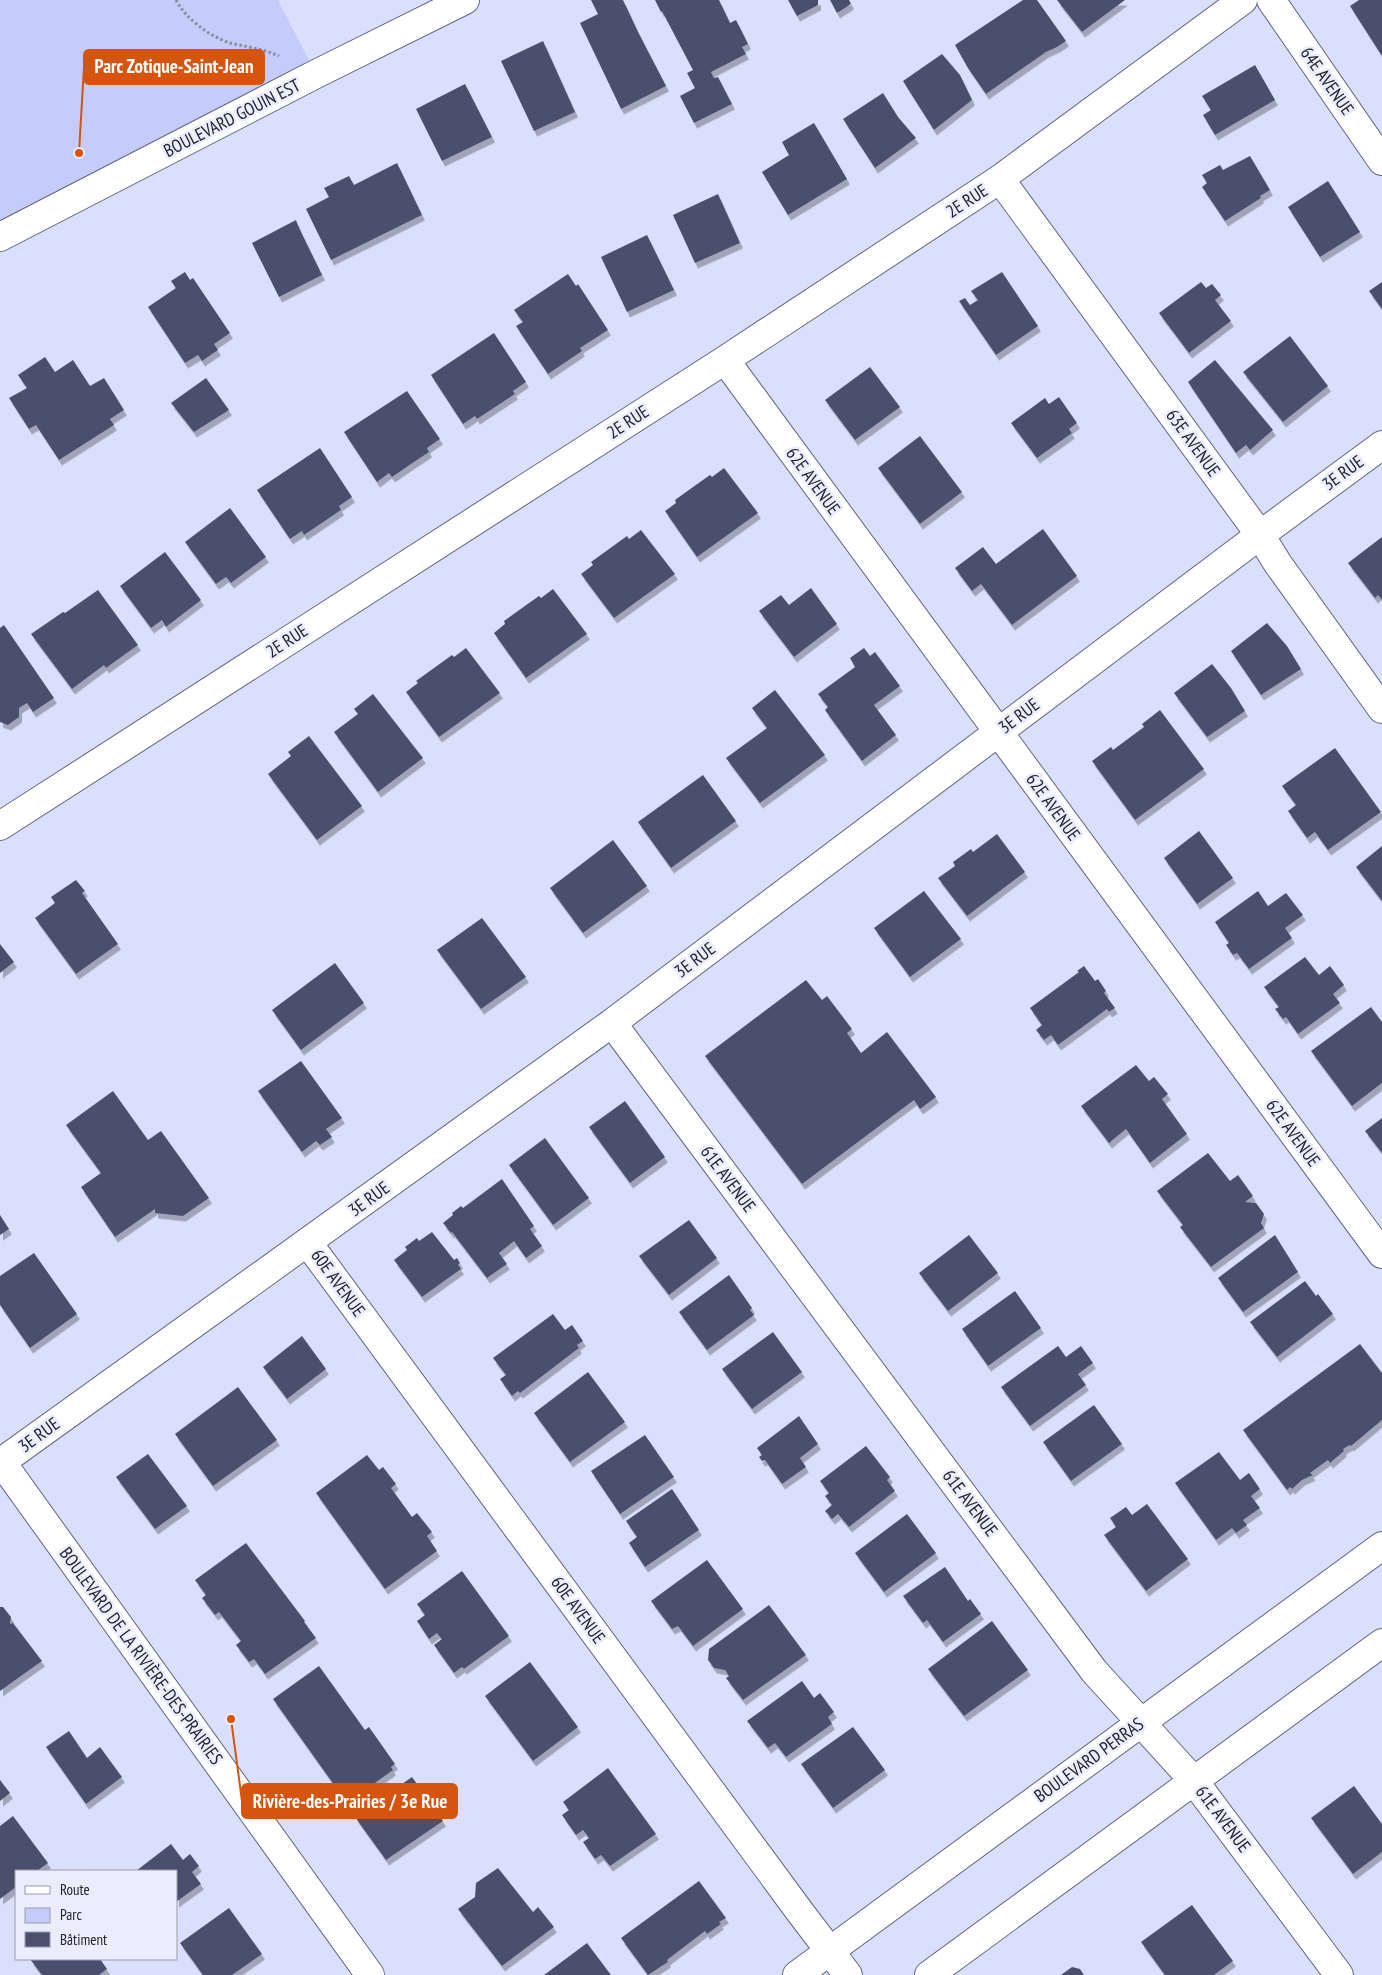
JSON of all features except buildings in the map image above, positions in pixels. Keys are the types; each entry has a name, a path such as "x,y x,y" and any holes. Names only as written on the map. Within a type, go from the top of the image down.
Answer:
{"street":[{"name":"BOULEVARD GOUIN EST","path":"0,237 464,0"},
{"name":"2E RUE","path":"0,826 725,360 1000,179 1243,0"},
{"name":"64E AVENUE","path":"1271,0 1382,161"},
{"name":"63E AVENUE","path":"1000,179 1260,535 1278,564 1382,709"},
{"name":"62E AVENUE","path":"725,360 1382,1254"},
{"name":"3E RUE","path":"0,1462 308,1243 612,1023 997,732 1382,445"},
{"name":"61E AVENUE","path":"612,1023 1094,1671 1194,1781 1338,1975"},
{"name":"60E AVENUE","path":"308,1243 848,1975"},
{"name":"BOULEVARD DE LA RIVIÈRE-DES-PRAIRIES","path":"0,1462 370,1975"},
{"name":"BOULEVARD PERRAS","path":"797,1975 1382,1546"},
{"path":"929,1975 1382,1643"}],"path":[{"path":"176,0 180,8 202,29 228,42 270,52 316,74"}],"green space":[{"path":"0,0 278,0 316,74 0,231"}],"place":[{"name":"Parc Zotique-Saint-Jean","path":"79,153"},
{"name":"Rivière-des-Prairies / 3e Rue","path":"231,1719"}]}
